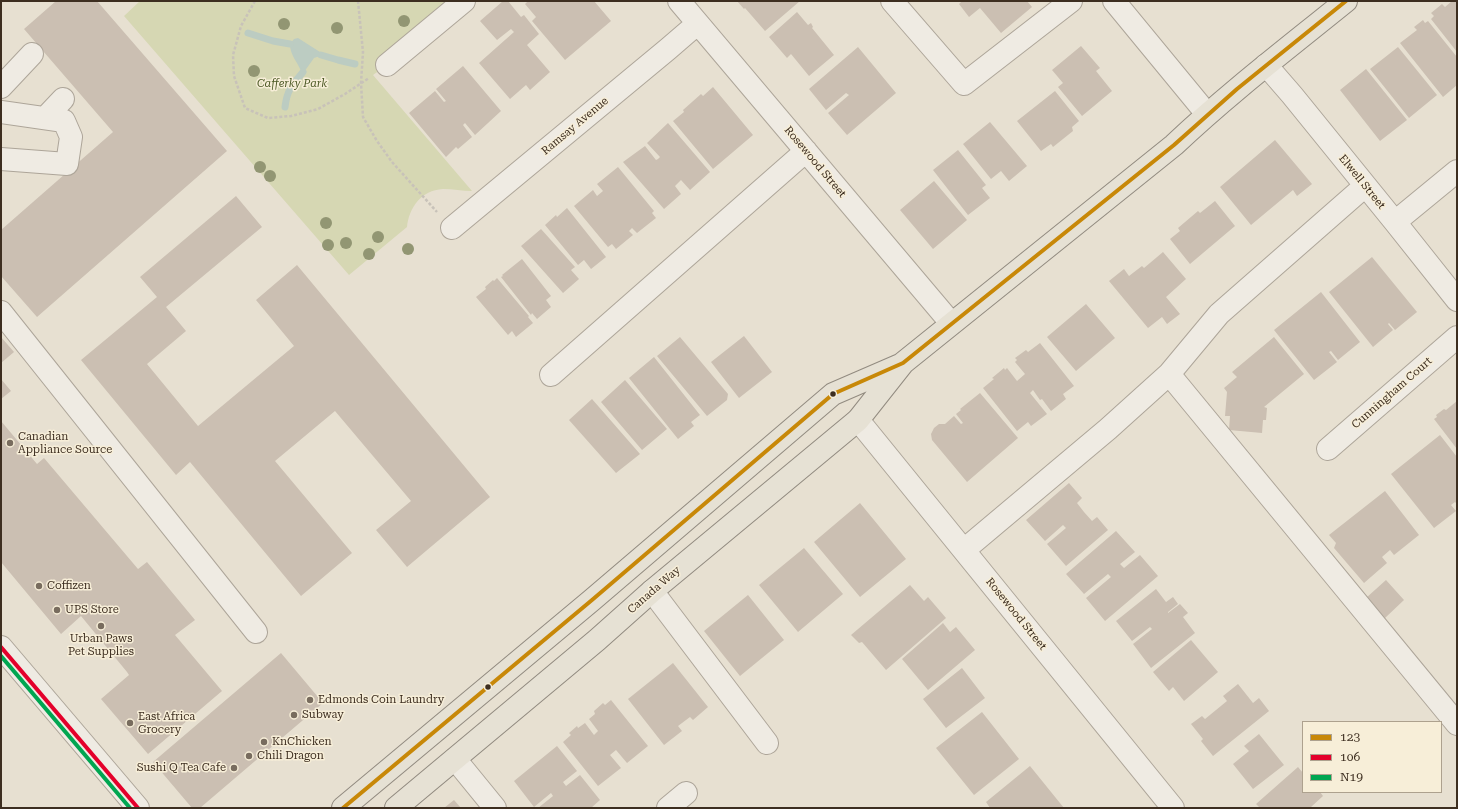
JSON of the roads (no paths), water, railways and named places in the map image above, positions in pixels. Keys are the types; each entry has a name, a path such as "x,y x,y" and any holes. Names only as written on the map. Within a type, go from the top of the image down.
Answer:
{"main road":[{"name":"Canada Way","path":"396,808 597,640 652,591 858,420 903,363 1174,145 1207,114 1346,1"},
{"name":"Canada Way","path":"343,808 610,585 833,394 903,363"}],"street":[{"path":"387,65 464,1"},
{"name":"Rosewood Street","path":"679,1 951,323"},
{"path":"892,1 964,84 1071,1"},
{"path":"1114,1 1207,114"},
{"name":"Ramsay Avenue","path":"452,228 698,24"},
{"path":"1,87 32,54"},
{"name":"Elwell Street","path":"1266,65 1366,186 1457,300"},
{"path":"45,118 63,99"},
{"path":"1,112 64,121 71,137 67,164 1,159"},
{"path":"551,375 806,151"},
{"path":"1395,222 1457,172"},
{"path":"964,550 1108,429 1169,374 1219,314 1366,186"},
{"path":"1,312 256,632"},
{"name":"Cunningham Court","path":"1328,449 1457,337"},
{"path":"1169,374 1457,724"},
{"name":"Rosewood Street","path":"858,420 1173,808"},
{"path":"652,591 766,743"},
{"path":"1,647 138,808"},
{"path":"455,759 495,808"},
{"path":"668,808 686,793"}],"waterway":[{"path":"248,33 273,41 290,44"},
{"path":"321,55 355,64"},
{"path":"285,107 287,96 291,88 303,72"}],"place":[{"name":"Canadian Appliance Source","path":"10,443"},
{"name":"Coffizen","path":"39,586"},
{"name":"UPS Store","path":"57,610"},
{"name":"Urban Paws Pet Supplies","path":"101,626"},
{"name":"Edmonds Coin Laundry","path":"310,700"},
{"name":"Subway","path":"294,715"},
{"name":"East Africa Grocery","path":"130,723"},
{"name":"KnChicken","path":"264,742"},
{"name":"Chili Dragon","path":"249,756"},
{"name":"Sushi Q Tea Cafe","path":"234,768"}],"park label":[{"name":"Cafferky Park","path":"292,84"}]}
